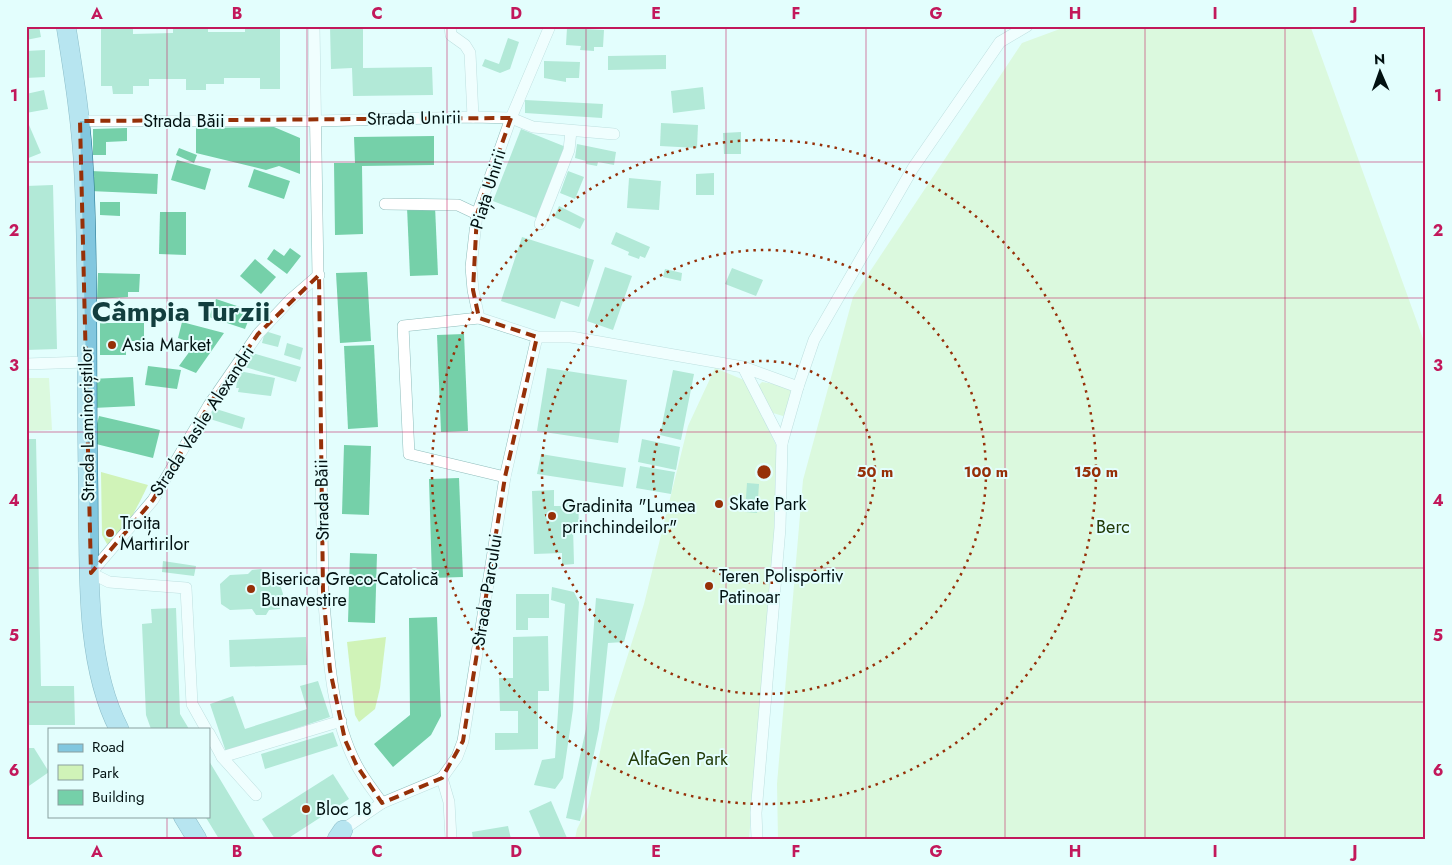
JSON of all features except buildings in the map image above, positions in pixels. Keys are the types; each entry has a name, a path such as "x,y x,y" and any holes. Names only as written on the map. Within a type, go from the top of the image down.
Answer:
{"main road":[{"name":"Strada Laminoriștilor","path":"66,26 80,121 84,176 90,573 96,656 102,683 119,728"},
{"path":"170,818 182,839"},
{"path":"184,818 197,839"}],"street":[{"name":"Strada Băii","path":"314,26 323,591 330,670 345,740 357,766 382,802"},
{"path":"450,26 451,35 465,45 470,53 473,117"},
{"name":"Piața Unirii","path":"479,318 473,290 472,267 477,214 511,118 550,26"},
{"path":"757,839 756,813 780,528 782,443 798,387 814,340 913,168 1000,42 1027,26"},
{"name":"Strada Unirii","path":"317,121 473,117 511,118"},
{"path":"511,118 532,127 614,134"},
{"name":"Strada Băii","path":"80,121 317,121"},
{"path":"540,224 569,150 571,131"},
{"path":"385,204 458,205 477,214"},
{"name":"Strada Vasile Alexandri","path":"90,573 153,500 210,405 258,334 290,300 319,274"},
{"path":"505,477 409,454 403,326 479,318 538,337 571,337 743,368 798,387"},
{"name":"Strada Parcului","path":"442,778 457,757 463,740 505,477 538,337"},
{"path":"26,364 86,362"},
{"path":"743,368 782,443"},
{"path":"90,573 109,582 186,588 192,704 205,728"},
{"path":"222,757 341,721"},
{"path":"210,736 222,757 256,795"},
{"path":"336,836 382,802 442,778 449,802 451,839"}],"highlighted area":[{"path":"511,118 477,214 473,290 479,318 537,337 505,477 463,741 442,778 382,803 357,766 345,740 330,670 323,591 319,275 258,334 209,405 153,500 91,573 80,121"}],"green space":[{"name":"Berc","path":"1068,26 1310,26 1311,28 1426,347 1426,839 778,839 777,784 803,480 853,297 1022,43"},
{"name":"AlfaGen Park","path":"715,368 744,380 778,449 777,503 749,839 575,839 577,829 588,807 606,724 644,604 688,426"},
{"path":"27,378 49,378 52,430 29,431"},
{"path":"762,382 786,386 791,390 787,413 783,416 773,413 758,386"},
{"path":"101,472 148,485 125,528 113,541 107,544 102,535"},
{"path":"386,637 380,688 375,709 359,722 355,715 347,642"}],"place":[{"name":"Asia Market","path":"112,345"},
{"name":"Skate Park","path":"719,504"},
{"name":"Gradinita \"Lumea princhindeilor\"","path":"552,516"},
{"name":"Troița Martirilor","path":"110,533"},
{"name":"Teren Polisportiv Patinoar","path":"709,586"},
{"name":"Biserica Greco-Catolică Bunavestire","path":"251,589"},
{"name":"Bloc 18","path":"306,809"}],"district":[{"name":"Câmpia Turzii","path":"181,311"}]}
